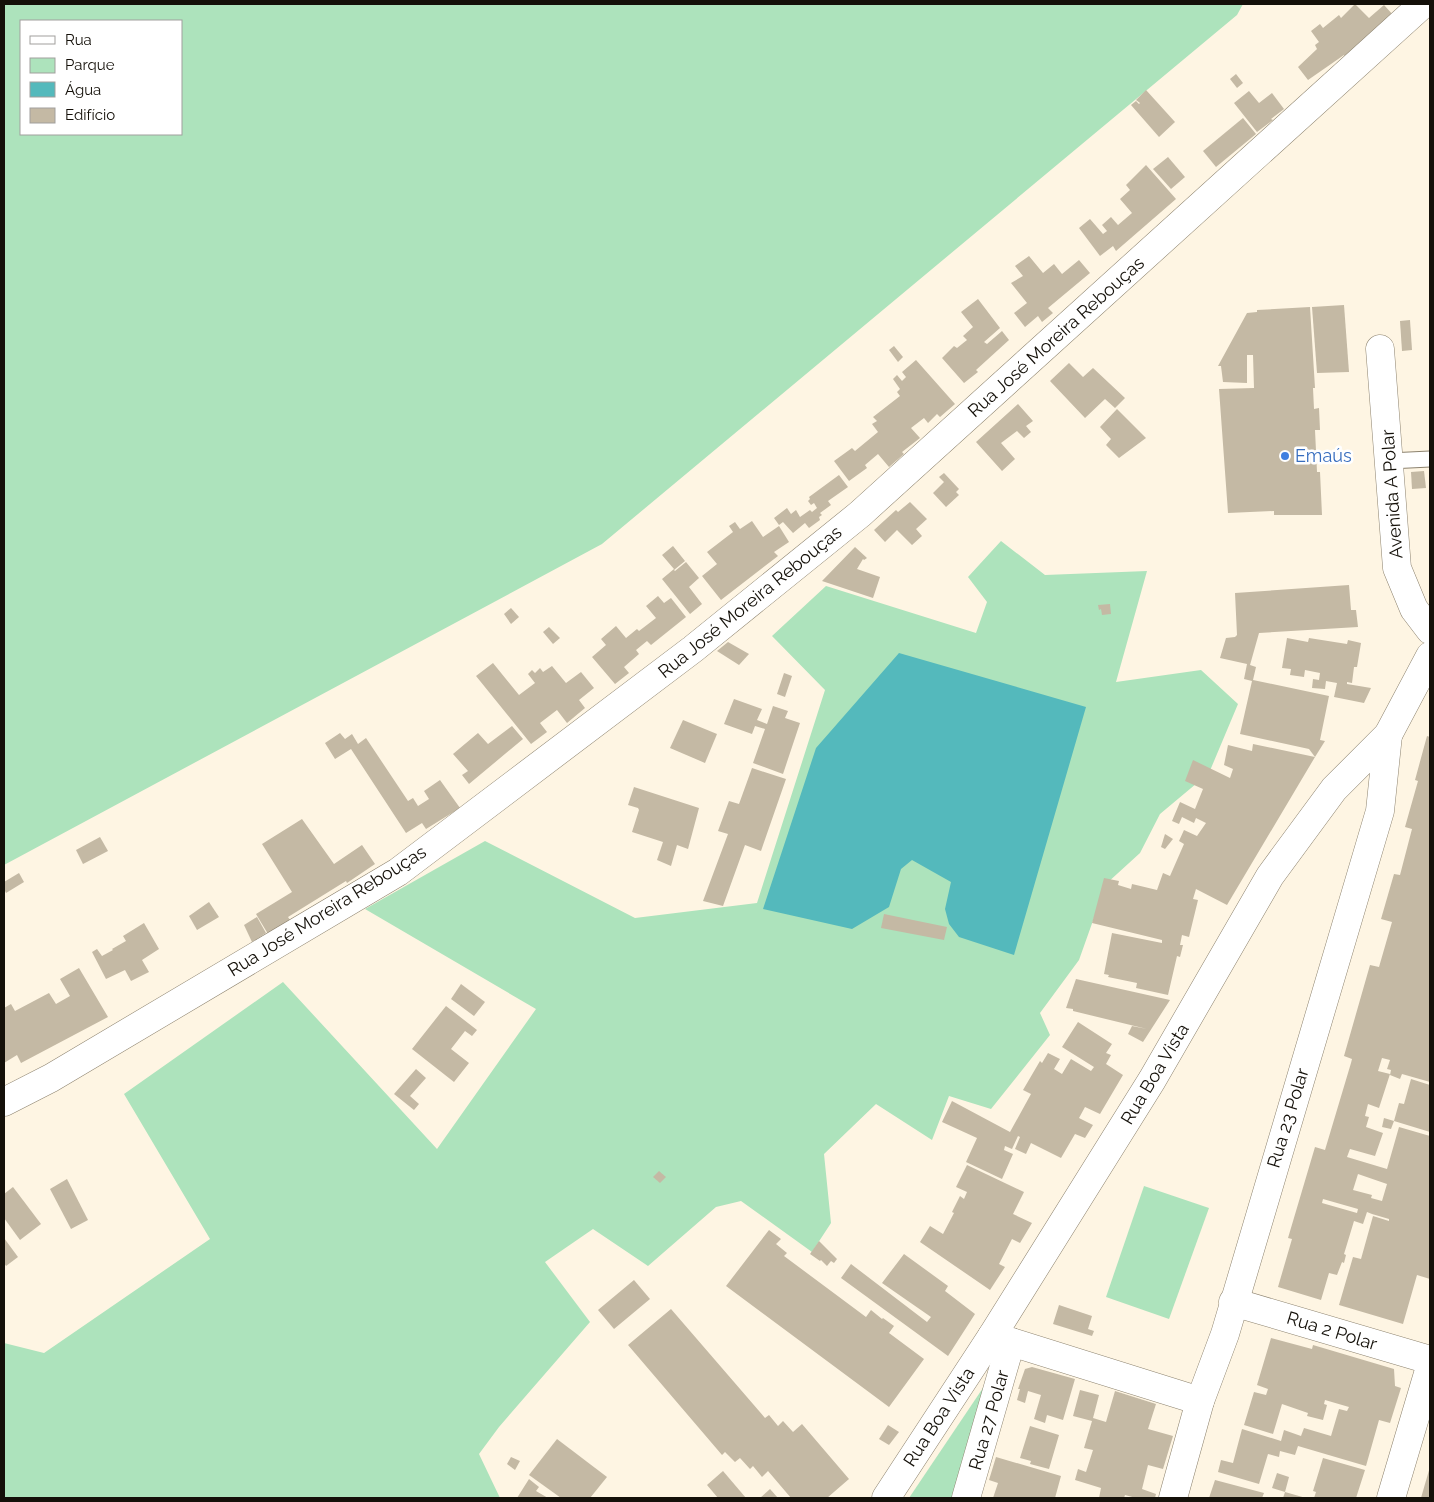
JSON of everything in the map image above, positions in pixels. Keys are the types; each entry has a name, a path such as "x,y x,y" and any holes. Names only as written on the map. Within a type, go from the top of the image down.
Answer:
{"street":[{"name":"Rua José Moreira Rebouças","path":"4,1102 51,1078 398,872 693,649 860,514 1423,4"},
{"name":"Avenida A Polar","path":"1380,349 1397,568 1414,609 1430,630"},
{"name":"Rua Boa Vista","path":"886,1498 1002,1339 1270,876 1334,789 1388,735 1430,656"},
{"name":"Rua 23 Polar","path":"1173,1498 1200,1401 1225,1334 1380,811 1388,735"},
{"name":"Rua 2 Polar","path":"1233,1302 1430,1360"},
{"path":"1002,1339 1200,1401"},
{"name":"Rua 27 Polar","path":"966,1498 1002,1339"},
{"path":"1391,1498 1430,1367"}],"lane":[{"path":"1389,461 1430,459"}],"green space":[{"path":"4,4 1243,4 1237,15 602,544 4,865"},
{"path":"1001,541 1045,575 1147,571 1116,682 1201,670 1238,704 1209,773 1160,814 1140,853 1106,884 1079,960 1040,1013 1050,1035 991,1109 949,1096 932,1140 876,1104 824,1154 831,1223 812,1252 741,1201 716,1207 648,1266 593,1229 545,1262 590,1322 499,1427 479,1454 500,1498 4,1498 4,1343 44,1353 210,1239 124,1094 283,982 437,1149 536,1009 365,909 485,841 635,918 757,903 825,690 772,636 826,586 976,633 987,602 968,577"},
{"path":"1144,1186 1209,1208 1169,1319 1106,1297"},
{"path":"989,1379 957,1498 909,1498"}],"water":[{"path":"899,653 1086,707 1014,955 959,937 949,924 945,909 951,882 912,860 901,869 889,907 852,929 763,909 816,748"}],"building":[{"path":"1355,4 1369,18 1384,5 1394,16 1347,60 1344,55 1308,80 1298,67 1317,49 1315,45 1319,42 1311,31 1320,24 1323,28 1339,15 1341,18"},
{"path":"1236,74 1243,83 1237,88 1230,79"},
{"path":"1146,90 1175,122 1159,137 1131,105 1136,101 1140,103 1136,100"},
{"path":"1249,91 1259,103 1272,93 1284,109 1257,132 1234,103"},
{"path":"1243,118 1256,134 1216,167 1203,151"},
{"path":"1168,157 1185,177 1171,189 1153,169"},
{"path":"1146,165 1176,199 1116,251 1113,246 1100,256 1079,228 1090,219 1103,234 1107,231 1102,225 1111,217 1118,225 1132,213 1120,199 1130,190 1126,185"},
{"path":"1029,256 1043,273 1054,264 1062,274 1079,260 1090,273 1048,308 1053,313 1042,322 1038,316 1025,327 1014,313 1027,303 1011,283 1023,276 1015,266"},
{"path":"978,299 1000,328 984,342 987,344 1002,331 1009,340 976,370 978,372 964,383 942,358 954,346 957,348 967,340 963,336 973,327 961,312"},
{"path":"1344,305 1349,372 1317,373 1312,307"},
{"path":"1310,307 1315,388 1313,388 1314,409 1319,408 1320,430 1315,430 1317,472 1320,472 1322,515 1274,515 1274,511 1228,513 1219,389 1254,388 1253,355 1247,355 1247,383 1223,382 1221,366 1218,366 1247,313 1257,312 1257,310"},
{"path":"1410,320 1412,350 1402,351 1400,321"},
{"path":"894,346 903,357 898,362 889,350"},
{"path":"916,360 955,404 940,417 937,414 928,423 924,418 911,428 920,438 902,452 904,454 889,467 878,454 865,465 867,468 849,481 834,461 852,448 855,451 878,432 872,424 877,421 873,417 900,396 897,392 900,389 893,379 897,375 902,381 906,377 902,372"},
{"path":"1069,363 1083,377 1093,368 1125,398 1115,408 1105,399 1085,418 1050,381"},
{"path":"1018,404 1033,421 1026,426 1031,432 1024,438 1017,431 1001,443 1015,459 1002,471 976,442"},
{"path":"1117,409 1146,438 1119,458 1106,445 1111,439 1100,427"},
{"path":"1424,471 1426,488 1412,489 1411,472"},
{"path":"944,473 959,489 956,492 959,495 946,507 933,493 944,482 939,477"},
{"path":"839,475 848,487 828,501 831,505 820,513 822,515 819,517 820,520 809,528 805,523 793,533 783,522 779,525 774,518 787,508 791,514 796,510 800,517 810,510 812,512 817,508 814,503 811,505 808,501 809,497"},
{"path":"910,502 927,519 916,529 922,536 912,545 897,530 885,542 874,530 896,510 898,512"},
{"path":"752,521 763,537 779,526 789,542 774,552 778,556 721,600 702,576 717,564 707,552 733,532 729,526 735,522 740,529"},
{"path":"673,546 685,561 674,570 686,562 699,578 689,587 702,604 690,614 662,579 674,569 662,555"},
{"path":"855,547 867,558 863,559 857,569 880,577 873,598 822,581"},
{"path":"1349,585 1351,610 1356,610 1358,627 1259,633 1250,665 1256,667 1253,680 1329,696 1320,740 1325,741 1315,757 1309,749 1240,734 1252,681 1244,679 1247,664 1220,658 1226,638 1237,635 1235,593"},
{"path":"658,596 664,603 671,598 686,617 651,645 647,641 636,650 639,654 624,667 629,673 615,684 592,657 606,645 601,639 616,626 626,638 656,618 646,606"},
{"path":"1110,604 1111,614 1102,615 1098,605"},
{"path":"511,608 519,617 511,624 504,614"},
{"path":"549,627 560,638 553,644 543,632"},
{"path":"1287,638 1308,642 1309,638 1347,644 1348,640 1361,643 1357,667 1354,667 1352,683 1347,682 1347,684 1371,688 1364,703 1334,697 1337,683 1326,681 1325,689 1312,688 1313,679 1319,680 1320,673 1305,670 1304,677 1290,675 1291,669 1282,668"},
{"path":"728,642 749,654 739,665 717,651"},
{"path":"493,663 519,695 535,683 528,674 532,670 535,673 540,668 543,672 552,666 566,683 581,672 594,688 579,700 585,708 567,723 557,710 540,723 547,732 531,744 476,676"},
{"path":"784,673 792,676 785,697 777,694"},
{"path":"734,699 762,709 757,720 767,724 773,706 788,711 785,718 800,723 783,774 753,763 765,729 755,726 752,734 724,724"},
{"path":"683,720 717,734 705,763 670,748"},
{"path":"512,726 523,739 469,784 462,775 468,771 453,754 478,733 488,744"},
{"path":"340,733 345,739 352,734 358,744 366,738 408,801 413,798 418,806 429,799 424,791 440,780 460,808 426,829 422,823 406,833 351,749 335,759 325,743"},
{"path":"1427,736 1430,737 1430,1082 1402,1074 1400,1079 1390,1075 1391,1070 1387,1069 1390,1060 1382,1058 1378,1071 1390,1074 1379,1108 1368,1104 1365,1116 1369,1117 1366,1127 1383,1133 1375,1156 1350,1149 1347,1157 1387,1169 1399,1127 1430,1136 1430,1279 1417,1275 1403,1324 1339,1305 1353,1257 1361,1259 1373,1216 1389,1221 1389,1219 1367,1212 1363,1224 1354,1221 1344,1254 1346,1255 1344,1263 1342,1262 1337,1275 1329,1273 1321,1300 1278,1287 1292,1239 1288,1238 1315,1147 1325,1150 1351,1063 1352,1059 1344,1056 1370,965 1379,967 1392,922 1381,919 1394,874 1400,875 1412,829 1405,827 1418,781 1415,780","holes":["1358,1174 1387,1184 1382,1201 1371,1198 1372,1195 1353,1190","1323,1199 1358,1209 1357,1213 1322,1203"]},
{"path":"1253,744 1315,757 1227,905 1196,889 1193,899 1198,900 1189,937 1182,935 1180,945 1183,945 1180,957 1177,956 1168,995 1136,988 1137,983 1108,977 1109,975 1104,974 1112,933 1162,943 1162,940 1092,923 1104,878 1119,881 1118,885 1131,889 1132,884 1157,890 1163,873 1170,876 1184,844 1179,841 1184,830 1197,836 1206,823 1196,818 1194,823 1182,817 1179,824 1172,821 1180,802 1195,809 1203,789 1185,781 1193,760 1230,778 1233,769 1224,765 1228,745 1252,751"},
{"path":"752,768 786,779 761,851 745,845 723,906 703,901 728,834 718,831 729,801 739,804"},
{"path":"634,787 699,808 688,849 677,845 671,866 657,860 663,842 632,832 639,810 628,805"},
{"path":"302,819 334,864 362,845 375,864 347,883 346,881 288,917 290,920 268,934 256,914 292,892 262,844"},
{"path":"1165,834 1173,839 1165,849 1161,847"},
{"path":"100,837 108,851 83,864 76,850"},
{"path":"19,873 24,882 6,893 4,882"},
{"path":"209,902 219,917 197,930 189,916"},
{"path":"884,914 947,927 944,940 881,928"},
{"path":"257,917 266,933 252,942 244,925"},
{"path":"144,923 159,949 142,960 149,972 131,981 125,970 106,979 92,952 97,949 102,956 113,950 126,941 123,936"},
{"path":"79,968 108,1017 21,1063 17,1055 4,1063 4,1008 11,1004 15,1011 49,993 56,1004 70,996 60,979"},
{"path":"1076,979 1170,1000 1143,1042 1128,1034 1132,1026 1147,1029 1066,1008"},
{"path":"461,984 485,1002 474,1016 451,999"},
{"path":"446,1006 477,1030 472,1036 465,1031 451,1049 469,1063 454,1082 412,1049"},
{"path":"1078,1022 1112,1044 1106,1053 1111,1055 1106,1064 1123,1075 1100,1114 1085,1107 1079,1118 1093,1125 1085,1138 1075,1134 1061,1158 1031,1143 1026,1154 1015,1149 1020,1137 1018,1136 1012,1149 1005,1146 1004,1150 1013,1154 1002,1179 966,1162 977,1138 942,1122 952,1101 1010,1132 1031,1094 1023,1090 1040,1061 1042,1063 1048,1053 1060,1059 1054,1069 1062,1074 1071,1059 1091,1071 1094,1067 1062,1047"},
{"path":"416,1069 426,1078 410,1096 419,1104 414,1110 394,1094"},
{"path":"1411,1079 1430,1085 1430,1132 1394,1121 1399,1103 1404,1104"},
{"path":"1384,1118 1394,1121 1391,1129 1382,1127"},
{"path":"967,1165 1024,1192 1013,1214 1032,1223 1020,1243 1012,1239 999,1264 1005,1267 990,1290 920,1242 930,1226 943,1234 960,1196 964,1199 967,1192 956,1187"},
{"path":"659,1171 666,1177 660,1183 653,1177"},
{"path":"67,1179 88,1220 71,1229 50,1189"},
{"path":"13,1187 41,1224 20,1240 4,1218 4,1194"},
{"path":"769,1230 781,1239 776,1244 787,1253 784,1256 866,1317 871,1310 894,1326 889,1333 924,1359 889,1407 726,1286"},
{"path":"4,1238 18,1257 6,1266 4,1263"},
{"path":"819,1241 837,1259 834,1263 831,1261 827,1266 810,1254"},
{"path":"904,1254 948,1286 945,1291 975,1314 948,1356 841,1278 851,1264 927,1322 931,1317 882,1283"},
{"path":"634,1280 650,1299 614,1329 598,1310"},
{"path":"1059,1305 1092,1316 1088,1329 1094,1331 1092,1336 1053,1324"},
{"path":"671,1309 765,1418 769,1415 778,1426 783,1421 793,1432 802,1424 849,1479 827,1498 791,1498 768,1471 762,1477 753,1466 750,1469 740,1458 735,1462 725,1452 722,1455 628,1345"},
{"path":"1271,1338 1312,1349 1313,1345 1394,1369 1395,1386 1401,1388 1390,1423 1379,1420 1366,1466 1298,1446 1295,1455 1280,1451 1279,1457 1268,1454 1259,1484 1218,1472 1221,1460 1233,1463 1242,1429 1281,1441 1284,1430 1301,1436 1304,1428 1331,1436 1339,1409 1347,1411 1349,1407 1325,1400 1324,1404 1327,1405 1323,1420 1307,1416 1308,1413 1282,1404 1273,1434 1244,1425 1254,1392 1266,1395 1268,1389 1257,1385"},
{"path":"1032,1367 1075,1379 1063,1420 1047,1415 1045,1423 1034,1419 1041,1395 1028,1391 1025,1403 1017,1400 1020,1389 1018,1389 1025,1369"},
{"path":"1080,1390 1099,1395 1093,1418 1106,1422 1115,1391 1156,1404 1148,1429 1173,1436 1163,1469 1148,1465 1142,1489 1156,1494 1155,1498 1136,1498 1125,1495 1124,1498 1099,1498 1101,1488 1075,1480 1078,1469 1086,1472 1093,1450 1084,1448 1092,1421 1073,1416"},
{"path":"888,1425 899,1432 889,1445 879,1439"},
{"path":"1030,1426 1059,1435 1049,1469 1030,1464 1031,1461 1020,1458"},
{"path":"557,1439 607,1477 590,1498 561,1498 529,1475"},
{"path":"511,1457 520,1461 515,1470 507,1464"},
{"path":"996,1457 1061,1476 1055,1498 993,1498 998,1483 989,1480"},
{"path":"1323,1458 1365,1470 1356,1498 1314,1498 1316,1492 1313,1491"},
{"path":"1430,1467 1430,1498 1421,1498 1425,1484"},
{"path":"723,1471 746,1498 718,1498 707,1485"},
{"path":"1277,1473 1289,1477 1285,1492 1272,1488"},
{"path":"529,1479 539,1487 536,1491 548,1498 517,1498"},
{"path":"1215,1480 1264,1493 1262,1498 1209,1498"},
{"path":"770,1489 778,1498 760,1498"},
{"path":"1285,1492 1306,1498 1283,1498"}],"place":[{"name":"Emaús","path":"1285,456"}]}
